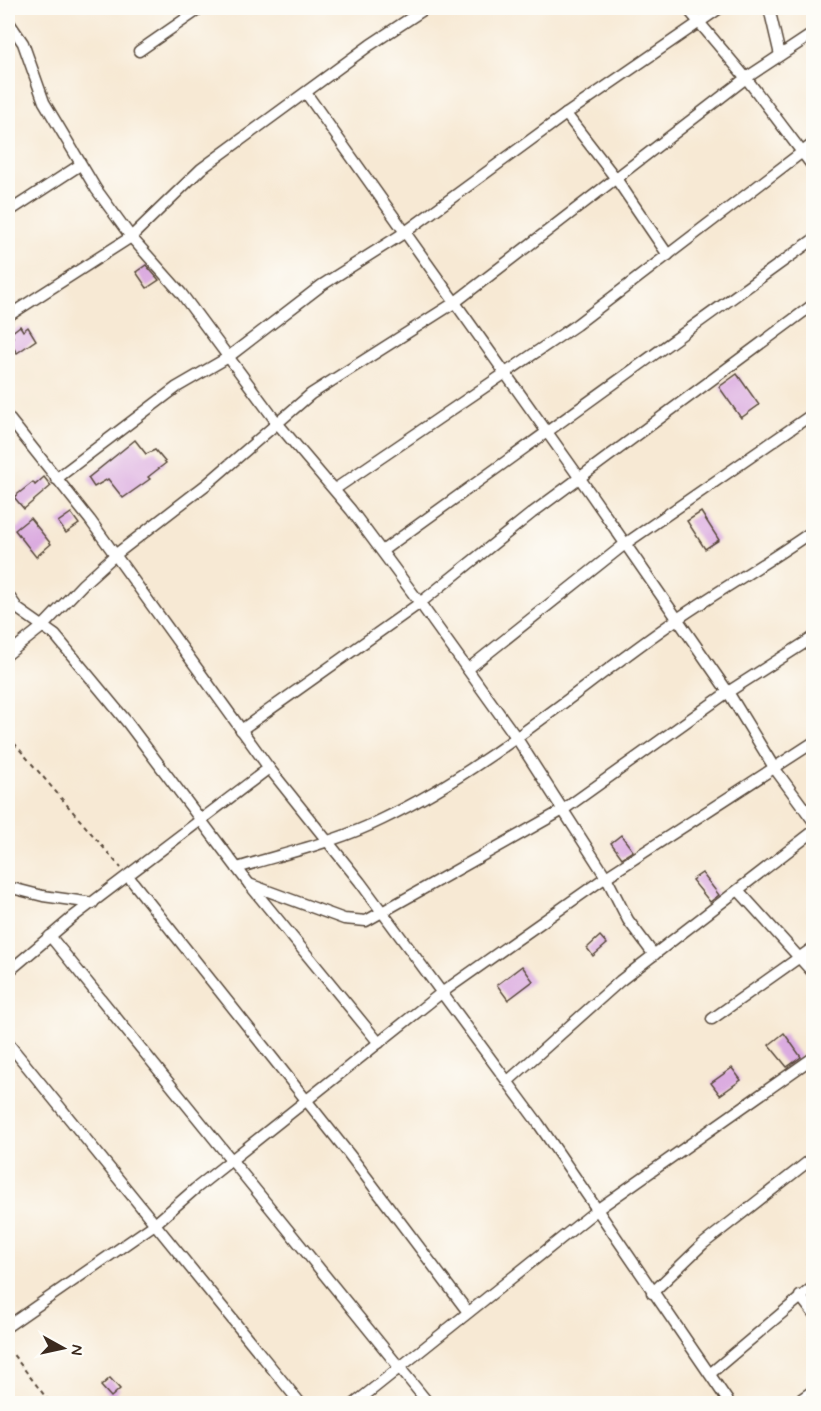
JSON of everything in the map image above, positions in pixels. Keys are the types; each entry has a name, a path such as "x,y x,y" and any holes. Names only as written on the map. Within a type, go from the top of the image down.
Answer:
{"street":[{"path":"139,51 201,8"},
{"path":"8,316 131,237 201,169 424,8"},
{"path":"687,8 746,78 780,127 813,168"},
{"path":"56,479 177,387 227,358 322,285 404,233 566,114 720,8"},
{"path":"769,8 780,55"},
{"path":"8,21 23,43 44,102 80,165 131,237 181,293 278,424 335,489 468,669 516,737 606,877 628,920 654,955"},
{"path":"8,654 42,627 115,555 325,384 454,303 617,180 746,78 813,33"},
{"path":"306,93 626,544 728,692 775,769 813,822"},
{"path":"566,114 617,180 668,255"},
{"path":"335,489 585,318 813,142"},
{"path":"8,212 80,165"},
{"path":"382,551 813,239"},
{"path":"241,730 420,603 579,477 813,304"},
{"path":"468,669 626,544 813,412"},
{"path":"8,417 90,520 269,768 382,912 440,994 507,1082 598,1209 652,1293 711,1373 730,1404"},
{"path":"237,868 328,841 383,820 407,807 516,737 677,619 813,530"},
{"path":"8,595 18,609 55,635 203,820 249,884 379,1043"},
{"path":"249,884 344,919 366,921 563,810 728,692 813,637"},
{"path":"8,1326 155,1224 440,994 606,877 775,769 813,742"},
{"path":"8,972 50,936 269,768"},
{"path":"507,1082 620,981 739,891 764,868 813,831"},
{"path":"128,876 307,1101 468,1312"},
{"path":"8,886 43,896 93,903"},
{"path":"739,891 813,974"},
{"path":"50,936 429,1404"},
{"path":"712,1019 813,947"},
{"path":"8,1043 301,1404"},
{"path":"354,1404 598,1209 813,1057"},
{"path":"652,1293 703,1244 813,1157"},
{"path":"711,1373 813,1286"},
{"path":"800,1296 813,1314"},
{"path":"794,1404 813,1390"}],"path":[{"path":"8,736 128,876"},
{"path":"8,1348 51,1404"}],"building":[{"path":"146,265 159,280 147,288 136,272"},
{"path":"20,326 23,331 28,327 36,340 17,353 8,340 13,337 11,333"},
{"path":"737,374 759,405 741,418 719,387"},
{"path":"135,440 146,454 155,450 166,463 148,477 150,479 123,498 108,479 94,487 88,478"},
{"path":"44,477 51,486 24,509 14,497 33,482 35,485"},
{"path":"701,512 719,540 705,549 687,521"},
{"path":"71,513 79,524 66,533 58,522"},
{"path":"30,518 51,544 36,557 15,530"},
{"path":"621,835 633,851 622,858 611,843"},
{"path":"702,873 719,895 710,902 692,880"},
{"path":"600,936 607,944 593,956 587,948"},
{"path":"522,966 533,981 508,1000 497,985"},
{"path":"784,1033 801,1057 787,1067 769,1045"},
{"path":"732,1068 741,1080 720,1095 711,1083"},
{"path":"110,1378 120,1389 111,1397 101,1386"}]}
